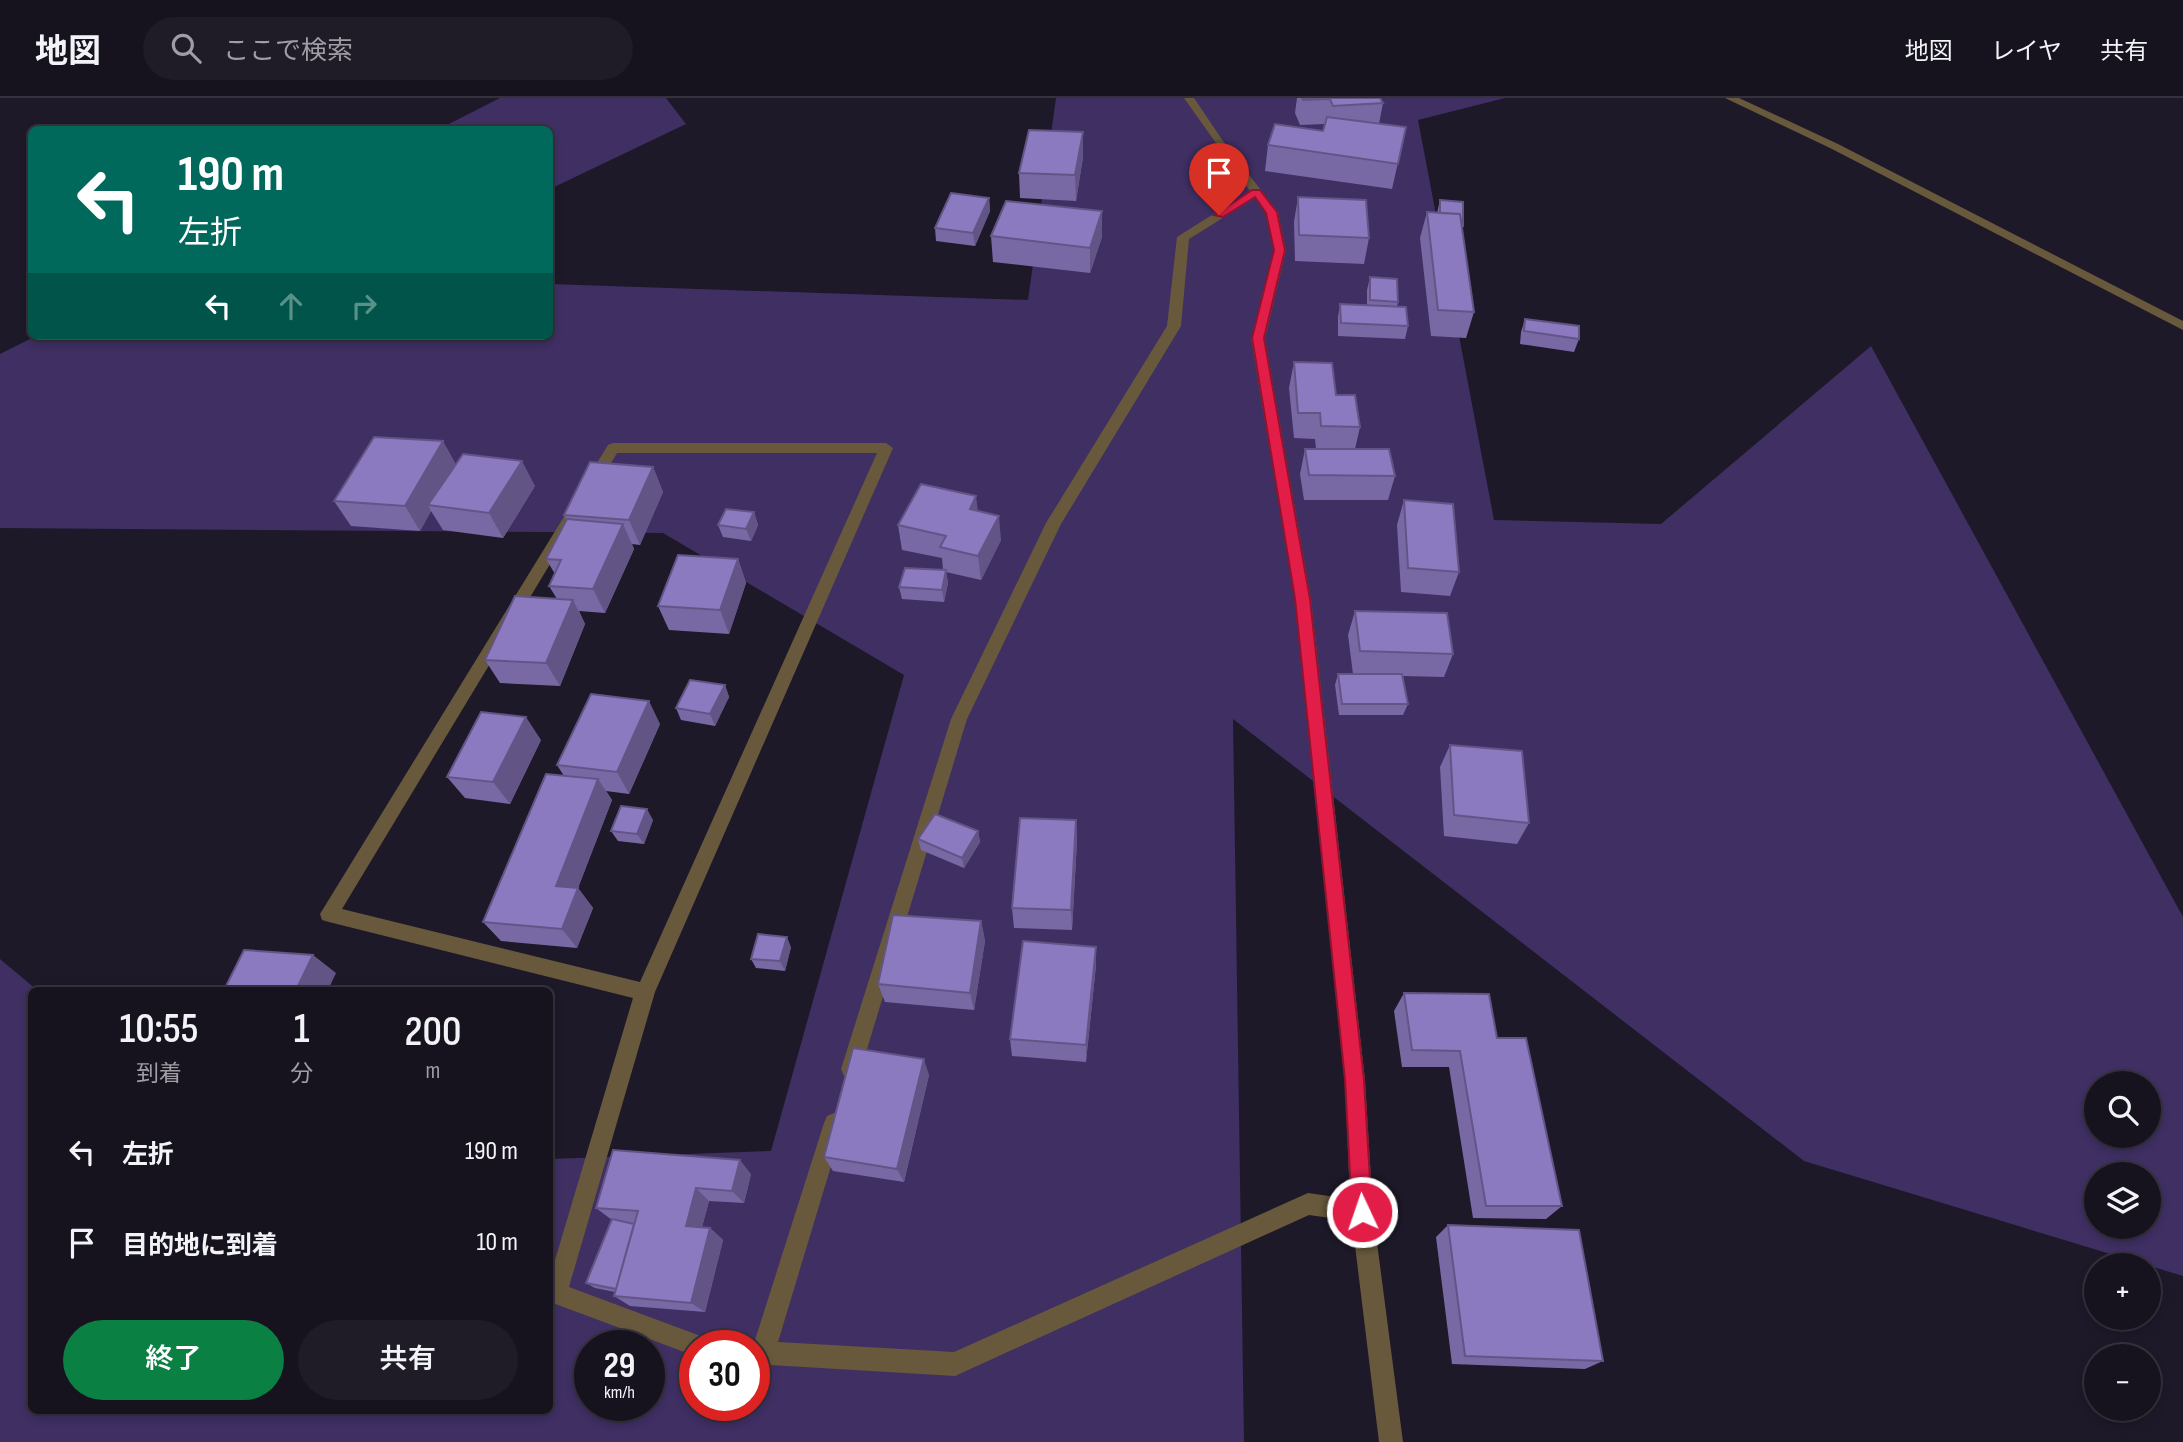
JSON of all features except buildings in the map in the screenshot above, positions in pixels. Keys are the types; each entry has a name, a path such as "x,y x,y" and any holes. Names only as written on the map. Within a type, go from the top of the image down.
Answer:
{"street":[{"path":"1189,98 1221,146 1272,212 1280,250 1258,338 1303,599 1355,1080 1362,1212 1391,1442"},
{"path":"1730,98 1834,146 2183,326"},
{"path":"766,1330 843,1095 959,719 1054,523 1174,326 1183,237 1256,192"},
{"path":"645,992 329,914 613,448 886,448 645,992 556,1293 679,1339"},
{"path":"770,1353 955,1364 1308,1204 1362,1212"}],"shaded area":[{"path":"500,98 666,98 686,124 553,188 553,126 445,126"},
{"path":"1056,98 1505,98 1418,120 1494,520 1661,524 1871,346 2183,917 2183,1276 2161,1269 2161,1253 2107,1253 1804,1161 1233,719 1244,1442 0,1442 0,959 33,987 28,987 28,1414 553,1414 553,1159 771,1151 904,675 663,533 0,528 0,354 28,340 553,340 553,284 1028,300"}],"route":[{"path":"1219,215 1256,192 1272,212 1280,250 1258,338 1303,599 1355,1080 1362,1212"}]}
